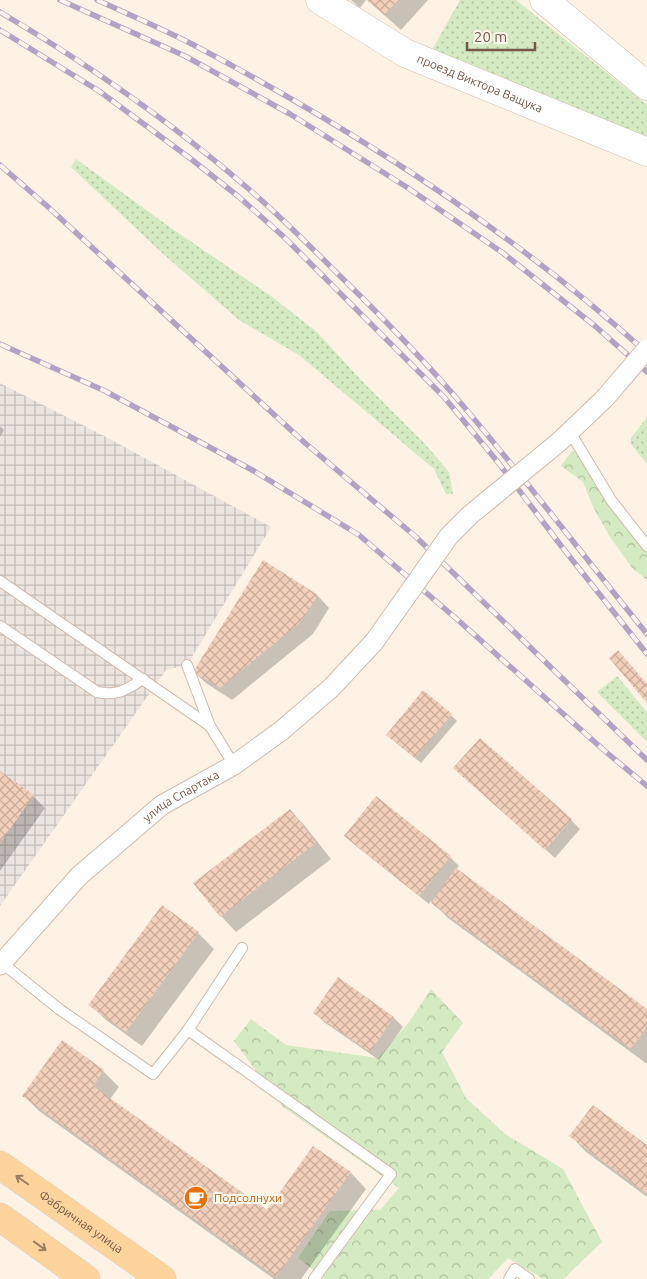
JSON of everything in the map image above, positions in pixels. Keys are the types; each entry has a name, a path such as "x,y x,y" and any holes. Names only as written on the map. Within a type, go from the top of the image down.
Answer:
{"main road":[{"name":"Фабричная улица","path":"0,1165 162,1279"},
{"path":"0,1217 86,1279"}],"street":[{"name":"проезд Виктора Ващука","path":"320,0 405,53 647,152"},
{"path":"544,0 647,86"},
{"name":"улица Спартака","path":"1,964 79,876 162,805 234,765 282,730 331,688 374,642 449,536 470,515 565,437 606,398 647,349"}],"lane":[{"path":"565,437 647,546"},
{"path":"0,581 210,726"},
{"path":"0,626 97,692 121,693 143,679"},
{"path":"187,665 210,726 234,765"},
{"path":"1,964 59,1009 152,1074 188,1030 242,948"},
{"path":"188,1030 391,1174 314,1279"},
{"path":"509,1279 515,1269 529,1279"}],"shaded area":[{"path":"0,383 110,439 271,527 187,665 166,670 0,906"}],"green space":[{"path":"460,0 516,0 647,105 647,138 432,50"},
{"path":"76,159 171,228 271,296 317,332 361,380 425,444 449,472 453,494 446,494 434,469 299,355 239,320 162,253 71,167"},
{"path":"647,417 647,464 631,444 631,438"},
{"path":"580,450 606,493 647,540 647,580 632,568 610,537 593,507 583,482 561,466 572,451"},
{"path":"617,676 647,712 647,742 597,692"},
{"path":"431,989 463,1023 442,1052 466,1098 505,1134 563,1169 602,1242 563,1279 543,1279 508,1258 488,1279 325,1279 298,1258 330,1211 380,1210 399,1188 283,1107 234,1041 251,1019 286,1045 378,1058 409,1022"}],"building":[{"path":"367,0 399,0 385,15"},
{"path":"263,560 318,595 301,622 220,688 193,672"},
{"path":"618,650 647,684 647,703 609,658"},
{"path":"423,690 452,714 415,758 386,735"},
{"path":"480,738 572,819 545,850 453,768"},
{"path":"0,771 34,795 0,843"},
{"path":"376,796 451,856 419,896 344,836"},
{"path":"290,809 316,843 220,917 193,883"},
{"path":"456,868 647,1009 647,1027 631,1049 431,903"},
{"path":"162,905 199,932 126,1032 88,1005"},
{"path":"338,977 394,1017 370,1052 313,1013"},
{"path":"62,1040 104,1070 93,1086 267,1210 313,1146 351,1172 276,1277 22,1096"},
{"path":"593,1105 647,1145 647,1194 569,1136"}],"railway":[{"path":"60,0 185,56 290,114 408,188 503,253 595,326 647,372"},
{"path":"97,0 190,43 311,110 370,146 485,223 541,264 647,353"},
{"path":"0,12 66,52 130,96 192,142 263,201 383,319 453,394 527,483 647,634"},
{"path":"0,30 99,91 191,159 239,197 284,237 443,396 497,461 647,654"},
{"path":"0,165 305,443 416,537 647,760"},
{"path":"0,344 105,391 254,471 359,535 647,786"}],"place":[{"name":"Подсолнухи","path":"196,1198"}]}
